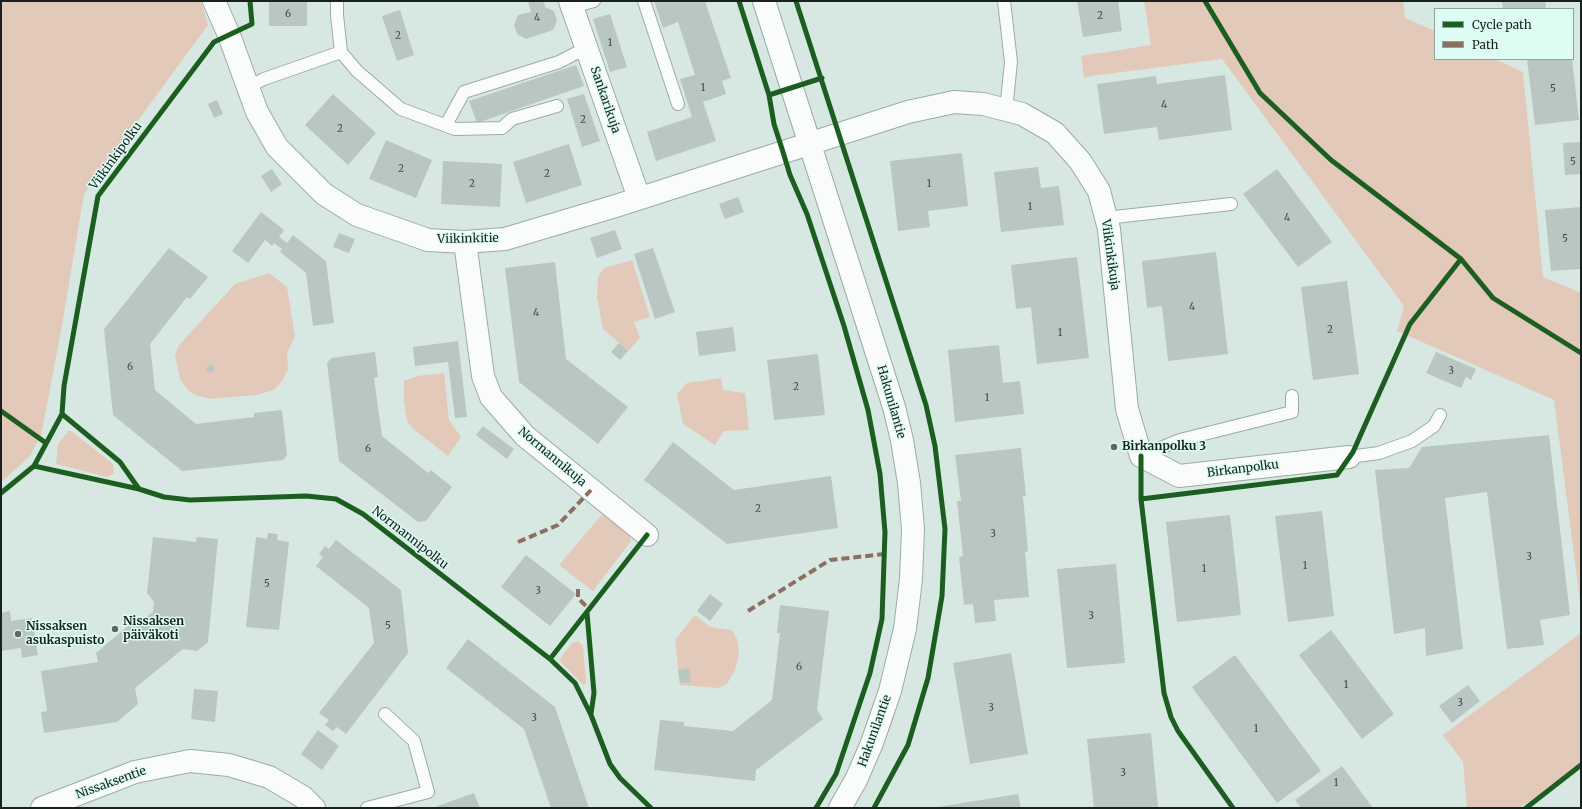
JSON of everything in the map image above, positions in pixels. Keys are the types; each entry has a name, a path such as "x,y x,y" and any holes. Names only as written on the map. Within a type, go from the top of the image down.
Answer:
{"street":[{"name":"Viikinkitie","path":"214,1 257,112 277,146 324,194 357,215 428,240 464,242 505,239 809,144"},
{"name":"Hakunilantie","path":"764,1 894,407 902,440 909,484 913,529 911,579 905,629 890,691 872,743 856,780 840,808"},
{"name":"Sankarikuja","path":"571,4 639,198"},
{"name":"Viikinkikuja","path":"809,144 908,112 954,102 983,104 1022,114 1055,133 1080,161 1099,191 1109,229 1127,409 1141,456"},
{"name":"Normannikuja","path":"464,242 483,376 491,397 525,436 647,535"},
{"name":"Birkanpolku","path":"1141,456 1179,476 1349,457"},
{"name":"Nissaksentie","path":"42,808 135,772 190,761 229,764 269,777 303,797 314,808"}],"lane":[{"path":"337,1 336,15 341,52 357,71 401,109 455,129 502,128 512,118 557,106"},
{"path":"571,4 594,1"},
{"path":"644,1 678,104"},
{"path":"1004,1 1011,62 1006,110"},
{"path":"446,125 464,92 559,62 586,48"},
{"path":"248,87 341,52"},
{"path":"1106,218 1231,204"},
{"path":"1141,456 1180,440 1292,412 1292,396"},
{"path":"1349,457 1379,453 1412,441 1434,426 1440,415"},
{"path":"368,808 428,792 414,741 385,714"}],"shaded area":[{"path":"1,1 201,1 208,25 84,194 62,326 41,436 29,457 1,482"},
{"path":"1144,1 1403,1 1405,18 1434,31 1434,60 1497,60 1523,72 1543,277 1581,293 1581,609 1554,400 1397,331 1404,306 1222,59 1084,77 1081,56 1151,45"},
{"path":"632,260 650,317 634,322 640,338 628,351 603,329 597,297 598,277 604,268"},
{"path":"269,273 287,287 295,336 287,353 288,370 282,381 274,390 256,395 211,399 195,395 187,389 180,379 175,355 179,345 235,284"},
{"path":"444,373 449,420 461,437 448,456 412,428 407,421 404,401 404,381 417,376"},
{"path":"721,378 723,390 745,393 749,430 724,431 715,445 683,424 677,394 687,383"},
{"path":"68,431 71,431 113,464 114,473 107,477 56,464 58,445"},
{"path":"605,511 628,531 631,541 593,591 559,565"},
{"path":"695,615 710,627 732,630 737,639 739,654 735,670 727,684 719,688 680,685 675,640"},
{"path":"1581,633 1581,765 1520,808 1467,808 1463,762 1443,735"},
{"path":"578,641 583,646 586,683 583,685 559,660 572,643"}],"building":[{"path":"269,1 307,1 307,26 269,26"},
{"path":"528,1 544,1 545,7 554,11 557,21 553,30 526,39 517,34 514,25 518,15 531,12"},
{"path":"654,1 705,1 731,78 722,81 726,94 703,102 716,141 656,161 647,132 692,117 680,79 695,75 678,22 663,28"},
{"path":"1077,1 1118,1 1122,31 1083,37"},
{"path":"1502,1 1545,1 1546,8 1503,8"},
{"path":"400,10 414,55 397,61 382,16"},
{"path":"610,14 627,67 610,72 593,19"},
{"path":"1527,60 1572,60 1579,120 1535,125"},
{"path":"576,65 584,86 477,123 469,101"},
{"path":"1225,75 1232,130 1159,140 1157,127 1104,134 1097,84 1156,76 1157,84"},
{"path":"333,94 376,133 348,165 305,125"},
{"path":"584,94 600,141 582,147 567,99"},
{"path":"217,100 223,114 214,118 208,104"},
{"path":"386,140 432,160 416,198 369,179"},
{"path":"1580,142 1581,174 1565,175 1563,143"},
{"path":"569,144 582,185 526,203 513,162"},
{"path":"962,153 968,206 928,211 930,227 898,231 890,161"},
{"path":"443,161 502,164 500,207 441,204"},
{"path":"1038,167 1041,188 1059,186 1064,225 1001,232 994,172"},
{"path":"272,169 282,184 271,192 261,176"},
{"path":"1277,169 1332,242 1298,267 1243,194"},
{"path":"738,197 744,212 725,219 719,204"},
{"path":"1581,207 1581,269 1551,271 1545,210"},
{"path":"261,212 284,230 279,237 287,243 293,235 326,261 334,323 313,326 306,273 280,252 282,249 274,243 272,246 265,240 248,263 232,251"},
{"path":"615,230 622,249 597,258 590,238"},
{"path":"339,233 355,239 349,253 333,247"},
{"path":"169,248 208,277 190,299 187,297 150,344 155,390 196,424 254,417 254,413 282,410 287,455 283,460 182,471 113,415 104,329"},
{"path":"653,248 675,312 655,319 634,254"},
{"path":"1216,252 1228,354 1168,361 1162,306 1147,308 1142,261"},
{"path":"1077,257 1089,358 1037,364 1031,307 1016,309 1011,265"},
{"path":"555,262 566,359 628,407 598,444 519,382 505,268"},
{"path":"1347,281 1359,374 1313,380 1301,287"},
{"path":"733,327 736,351 699,356 696,332"},
{"path":"458,341 467,417 455,418 448,362 415,366 413,347"},
{"path":"619,343 628,351 620,360 611,352"},
{"path":"999,345 1003,383 1020,381 1024,414 955,422 948,350"},
{"path":"375,352 378,377 374,378 382,436 428,473 431,470 452,487 426,521 418,522 339,461 327,363 331,358"},
{"path":"1436,352 1476,369 1471,380 1466,377 1461,388 1426,373"},
{"path":"818,354 825,415 774,420 767,360"},
{"path":"210,364 215,368 211,373 206,369"},
{"path":"483,426 514,449 507,459 476,435"},
{"path":"1549,435 1570,615 1540,620 1544,645 1507,649 1487,492 1445,498 1463,649 1426,656 1425,628 1394,634 1375,470 1409,468 1422,447"},
{"path":"673,442 734,490 831,476 838,528 727,544 644,480"},
{"path":"1021,448 1026,496 1023,496 1028,551 1025,552 1029,597 994,600 996,621 975,623 973,604 964,605 959,557 963,556 957,501 961,501 955,455"},
{"path":"1322,511 1334,616 1288,622 1275,516"},
{"path":"1230,515 1241,615 1177,622 1166,522"},
{"path":"268,533 278,534 277,540 289,542 279,630 246,627 256,537 267,539"},
{"path":"153,537 196,542 197,537 218,539 208,642 197,651 183,649 135,688 138,704 117,722 44,733 41,712 47,711 41,671 98,662 96,653 135,620 138,624 153,612 154,602 147,593"},
{"path":"336,540 401,590 408,653 346,734 337,727 333,731 325,725 329,720 319,713 374,643 369,608 316,566 323,557 319,554 325,546 329,549"},
{"path":"526,555 576,594 550,626 501,587"},
{"path":"1116,564 1125,663 1067,668 1057,569"},
{"path":"710,594 723,604 710,621 697,611"},
{"path":"780,605 829,611 817,710 823,719 756,770 755,781 654,770 660,720 684,722 684,726 733,731 772,700 780,633 777,633"},
{"name":"Nissaksen asukaspuisto","path":"10,611 11,621 32,618 38,655 22,658 21,648 1,651 1,613"},
{"path":"1331,630 1394,714 1362,739 1299,655"},
{"path":"468,639 555,707 589,808 551,808 524,729 446,668"},
{"path":"1011,653 1028,754 970,764 953,663"},
{"path":"1235,655 1321,771 1277,803 1192,687"},
{"path":"689,668 691,682 680,683 678,670"},
{"path":"1468,685 1480,701 1452,723 1439,706"},
{"path":"194,689 218,691 215,722 191,719"},
{"path":"318,730 339,746 322,770 301,754"},
{"path":"1151,733 1158,808 1094,808 1087,739"},
{"path":"1342,766 1373,808 1301,808 1295,800"},
{"path":"474,793 480,808 432,808"},
{"path":"1018,794 1021,808 938,808 938,807"}],"marked path":[{"path":"518,542 558,525 591,490"},
{"path":"748,611 830,560 885,554"},
{"path":"578,589 578,598 590,610"}],"cycle path":[{"name":"Viikinkipolku","path":"1,493 34,466 62,414 64,386 98,196 214,42 252,24 250,1"},
{"path":"739,1 769,95 774,124 790,175 807,214 844,326 868,410 880,474 885,532 882,619 870,673 836,774 816,808"},
{"path":"796,1 926,405 935,446 945,529 942,596 928,678 908,745 874,808"},
{"path":"1205,1 1260,93 1331,160 1461,259 1493,298 1581,353"},
{"path":"769,95 822,78"},
{"path":"1141,499 1337,475 1353,452 1410,324 1461,259"},
{"path":"1,411 46,443"},
{"name":"Normannipolku","path":"62,414 120,462 139,489 164,497 190,500 306,496 336,499 363,514 550,659 647,535"},
{"path":"1141,456 1141,499 1164,693 1171,717 1178,731 1233,808"},
{"path":"34,466 139,489"},
{"path":"587,613 594,693 591,714"},
{"path":"550,659 575,683 591,715 610,764 620,778 651,808"},
{"path":"1526,808 1581,765"}],"place":[{"name":"Birkanpolku 3","path":"1114,447"},
{"name":"Nissaksen päiväkoti","path":"115,629"},
{"name":"Nissaksen asukaspuisto","path":"18,634"}]}
